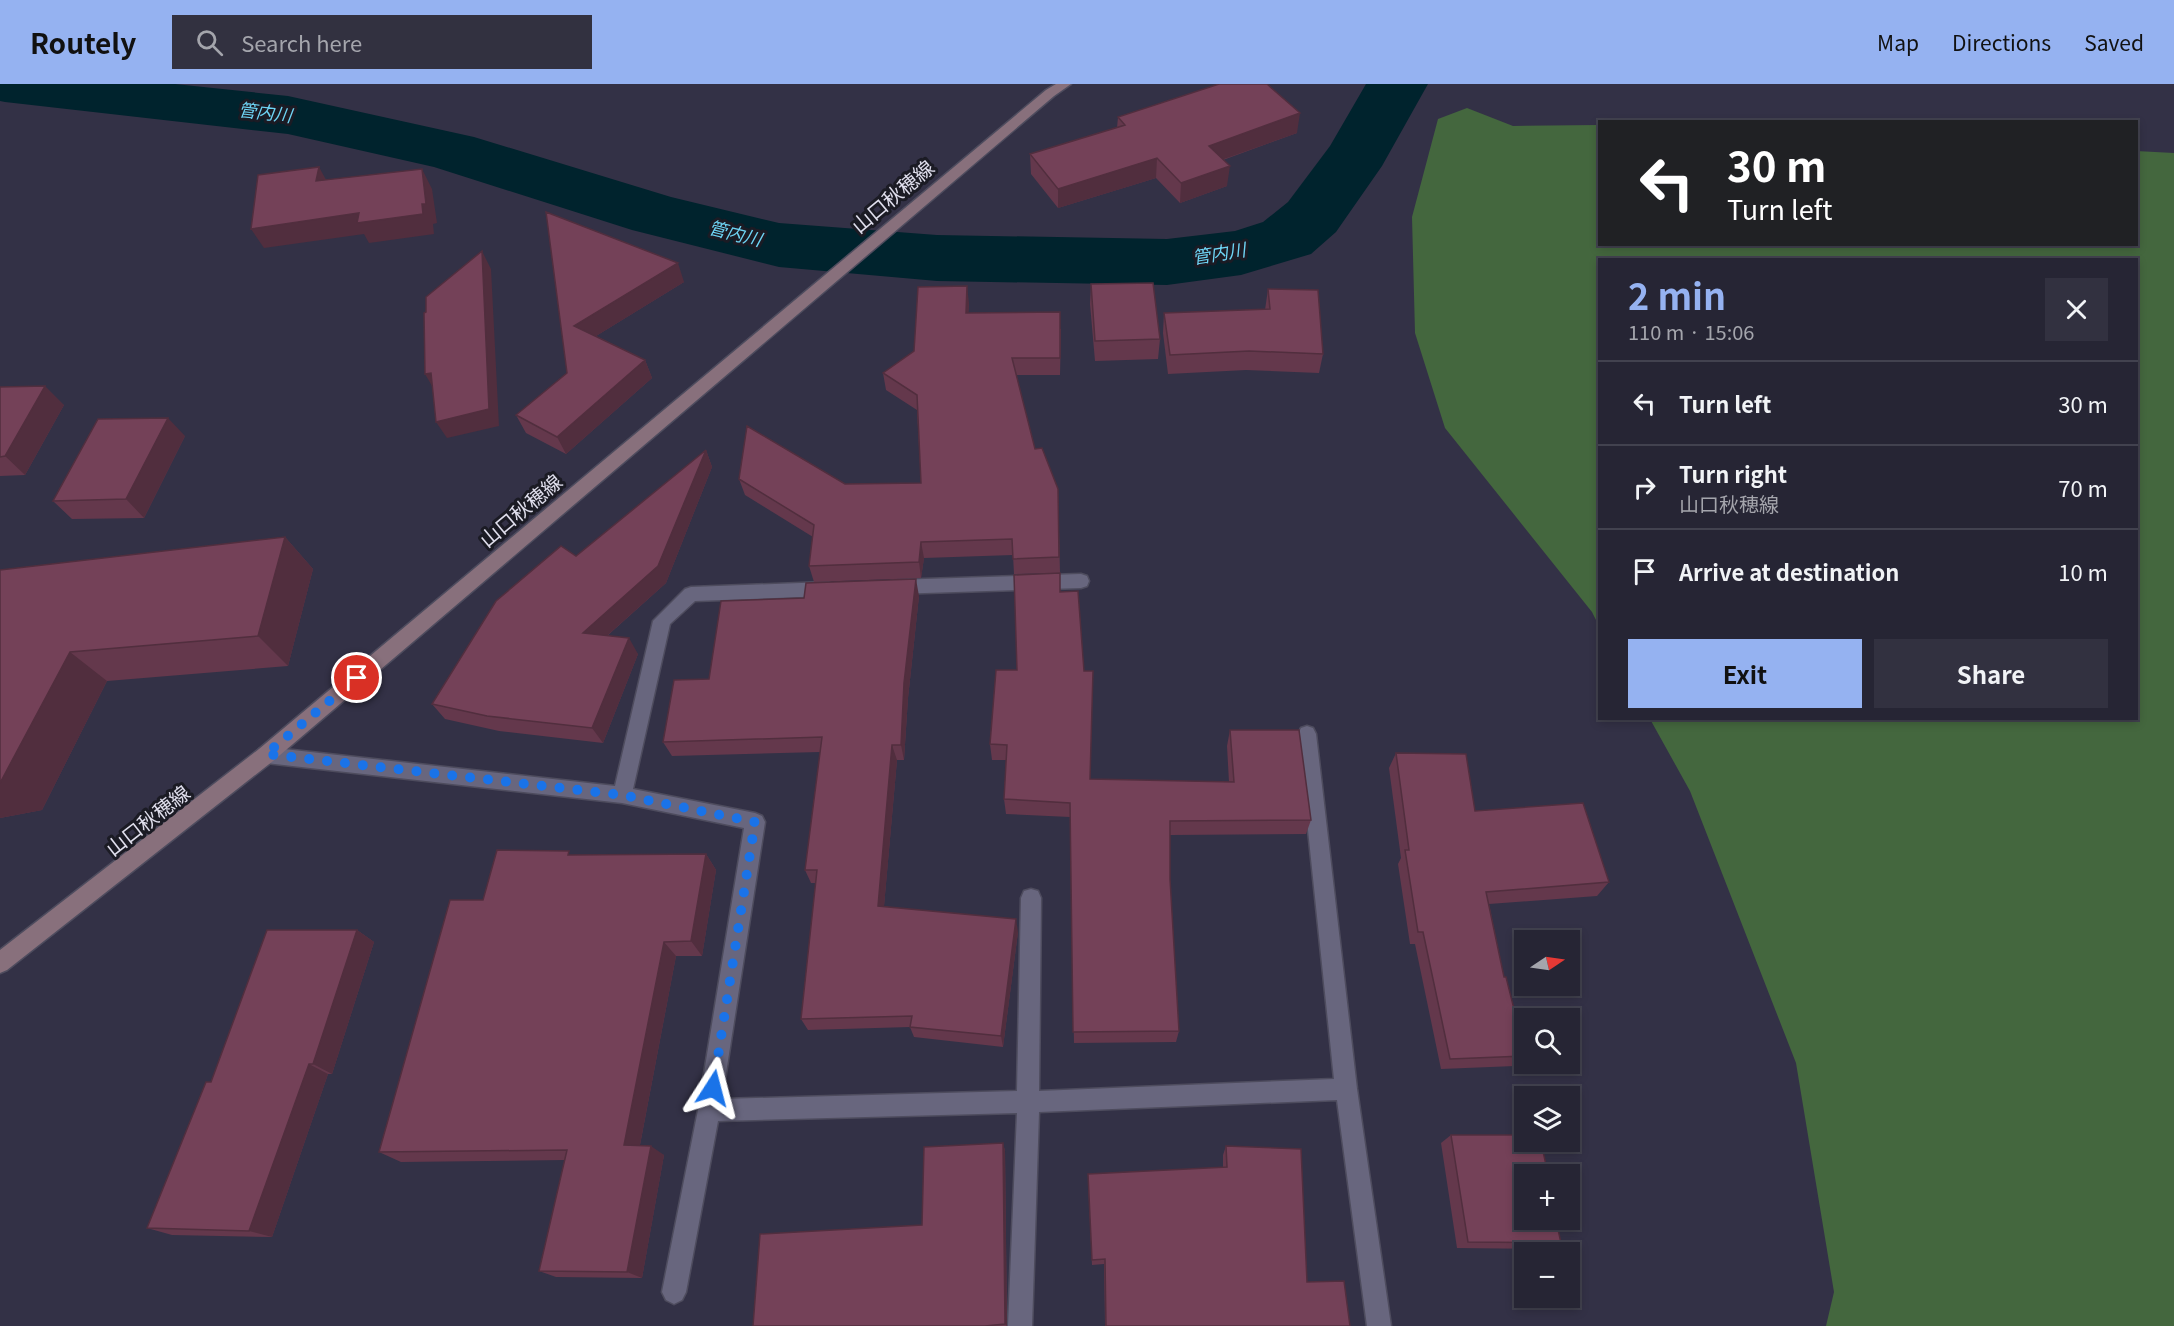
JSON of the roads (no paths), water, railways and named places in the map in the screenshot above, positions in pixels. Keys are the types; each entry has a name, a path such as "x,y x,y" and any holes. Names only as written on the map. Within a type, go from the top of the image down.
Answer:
{"main road":[{"name":"山口秋穂線","path":"0,963 266,754 886,229 1050,93 1065,84"}],"street":[{"path":"880,587 1081,581"},
{"path":"622,795 662,621 691,594 844,589"},
{"path":"1307,734 1346,1089 1379,1326"},
{"path":"266,754 622,795 755,822 709,1110 674,1292"},
{"path":"1020,1326 1032,898"},
{"path":"709,1110 1028,1102 1346,1089"}],"waterway":[{"name":"管内川","path":"5,84 288,115 451,151 656,215 779,245 937,258 1167,262 1241,253 1287,238 1312,217 1359,152 1397,84"}]}
